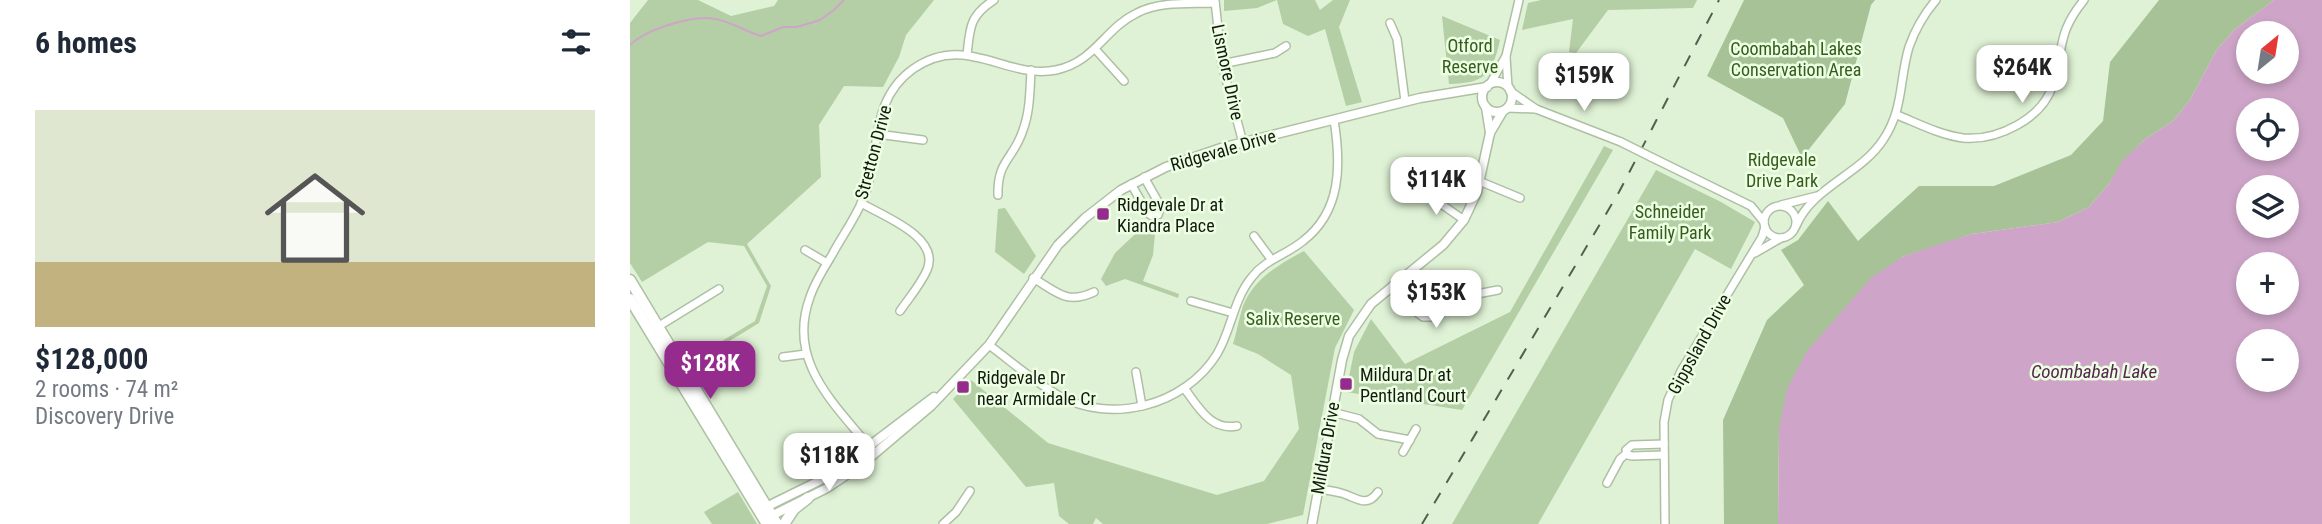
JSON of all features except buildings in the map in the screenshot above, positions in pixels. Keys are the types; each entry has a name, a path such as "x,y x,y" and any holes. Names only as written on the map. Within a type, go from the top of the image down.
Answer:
{"main road":[{"path":"630,279 768,516"},
{"path":"630,299 768,516"},
{"path":"784,524 794,509 808,498"}],"street":[{"path":"967,55 972,22 980,10 994,0"},
{"path":"1505,110 1512,100 1506,57 1518,0"},
{"path":"1751,206 1772,235 1781,237 1790,234 1800,215 1818,196 1868,159 1885,138 1897,115 1909,47 1923,17 1936,0"},
{"path":"1897,115 1952,136 1970,138 1990,135 2014,126 2035,113 2050,93 2066,26 2084,0"},
{"name":"Stretton Drive","path":"872,449 822,388 806,354 804,326 810,298 867,190 883,105 905,75 929,60 944,56 967,55 1031,70 1065,68 1096,50 1125,19 1157,3 1215,2"},
{"name":"Lismore Drive","path":"1215,2 1222,64 1243,143"},
{"path":"1390,23 1397,39 1405,101"},
{"path":"1222,64 1275,53 1286,47"},
{"path":"1096,50 1124,81"},
{"path":"1506,57 1483,94 1485,104 1494,111 1536,108"},
{"path":"2011,61 2056,72"},
{"path":"998,195 1000,170 1025,124 1031,70"},
{"path":"1488,86 1499,83 1536,108 1621,142 1751,206 1777,206 1818,196"},
{"name":"Ridgevale Drive","path":"768,516 872,449 931,406 989,345 1033,278 1069,232 1103,203 1131,184 1184,160 1243,143 1405,101 1462,93 1488,86"},
{"name":"Ridgevale Drive","path":"1462,93 1485,104"},
{"name":"Mildura Drive","path":"1485,104 1490,133"},
{"name":"Mildura Drive","path":"1312,524 1342,360 1349,337 1371,304 1443,245 1464,220 1477,192 1490,133 1505,110"},
{"path":"989,345 1044,386 1071,401 1109,410 1142,406 1184,388 1216,355 1226,337 1246,285 1271,259 1303,242 1318,227 1330,208 1338,183 1334,120"},
{"path":"877,134 923,140"},
{"path":"1131,184 1150,214 1158,215 1161,207 1144,177"},
{"path":"1479,181 1520,198"},
{"path":"1424,192 1464,220"},
{"path":"861,203 916,235 928,248 928,267 900,310"},
{"path":"1765,225 1767,213 1777,206"},
{"path":"1777,206 1793,212 1796,226"},
{"name":"Gippsland Drive","path":"1665,524 1665,412 1676,380 1751,255 1765,225"},
{"path":"1254,236 1271,259"},
{"name":"Gippsland Drive","path":"1751,255 1781,237"},
{"path":"805,250 827,263"},
{"path":"1033,278 1070,299 1081,298 1094,292"},
{"path":"1393,285 1415,312 1423,317 1432,317 1477,294 1498,290"},
{"path":"659,326 719,289"},
{"path":"1191,300 1233,313"},
{"path":"783,357 806,354"},
{"path":"1136,372 1142,406"},
{"path":"1184,388 1210,421 1223,426 1237,426"},
{"path":"1332,412 1354,416 1378,434 1410,440"},
{"path":"1403,452 1416,429"},
{"path":"1607,483 1630,445 1664,444"},
{"name":"Ridgevale Drive","path":"768,516 808,498 860,466 872,449"},
{"path":"1627,453 1632,456 1664,455"},
{"path":"1318,489 1366,502 1377,492"},
{"path":"943,524 956,512 970,491"}],"green space":[{"path":"648,0 698,0 731,16 774,6 778,0 934,0 906,35 899,57 883,87 844,86 819,125 821,177 747,244 771,286 759,323 728,342 738,358 701,380 699,376 731,358 722,341 755,321 767,286 744,246 708,242 642,282 630,263 630,23"},
{"path":"1224,0 1277,0 1257,8 1224,11"},
{"path":"1277,0 1315,0 1320,10 1333,0 1350,0 1339,27 1362,102 1346,106 1325,29 1308,36 1283,24"},
{"path":"1541,0 1697,0 1693,8 1608,10 1576,53 1569,52 1573,19 1522,30 1528,3"},
{"name":"Coombabah Lakes Conservation Area","path":"1744,0 1875,0 1871,5 1845,104 1802,158 1783,118 1707,76"},
{"path":"2159,0 2274,0 2246,21 2236,21 2236,28 2216,51 2190,100 2173,121 2144,140 2124,160 2089,207 2058,222 1972,234 1902,257 1779,429 1778,524 1724,524 1723,420 1767,320 1804,285 1781,250 1798,240 1828,201 1858,241 1919,186 1994,186 2071,155 2103,121 2110,62"},
{"name":"Otford Reserve","path":"1442,16 1500,40 1490,69 1479,79 1449,84"},
{"path":"1604,146 1613,150 1462,410 1346,392 1354,352 1371,319 1405,364 1510,312"},
{"name":"Schneider Family Park","path":"1656,170 1755,222 1731,269 1695,249 1538,524 1452,524"},
{"path":"1005,208 1036,256 1024,274 995,252 998,209"},
{"path":"1148,222 1156,223 1153,255 1143,281 1179,294 1178,298 1125,279 1106,286 1101,279 1115,253"},
{"name":"Salix Reserve","path":"1304,251 1354,310 1335,348 1303,515 1267,524 1103,524 1096,518 1093,524 1069,524 1059,516 1054,483 1026,487 953,399 971,380 1048,443 1217,495 1264,481 1299,429 1291,375 1258,354 1233,344 1243,306 1254,287 1277,267"},
{"path":"738,492 757,524 712,524 704,512"}],"water":[{"name":"Coombabah Lake","path":"2274,0 2322,0 2322,524 1778,524 1779,429 1787,389 1807,351 1871,278 1902,257 1936,245 1972,234 2058,222 2089,207 2108,185 2123,160 2144,140 2173,121 2190,100 2216,51 2236,28 2236,84 2300,84 2300,21 2246,21"}],"waterway":[{"path":"630,45 656,30 699,18 722,21 761,36 783,27 797,27 820,20 844,0"}],"railway":[{"path":"1422,524 1619,192 1719,0"}],"place":[{"name":"Ridgevale Dr at Kiandra Place","path":"1103,214"},
{"name":"Mildura Dr at Pentland Court","path":"1346,384"},
{"name":"Ridgevale Dr near Armidale Cr","path":"963,387"}],"park label":[{"name":"Ridgevale Drive Park","path":"1782,169"}]}
